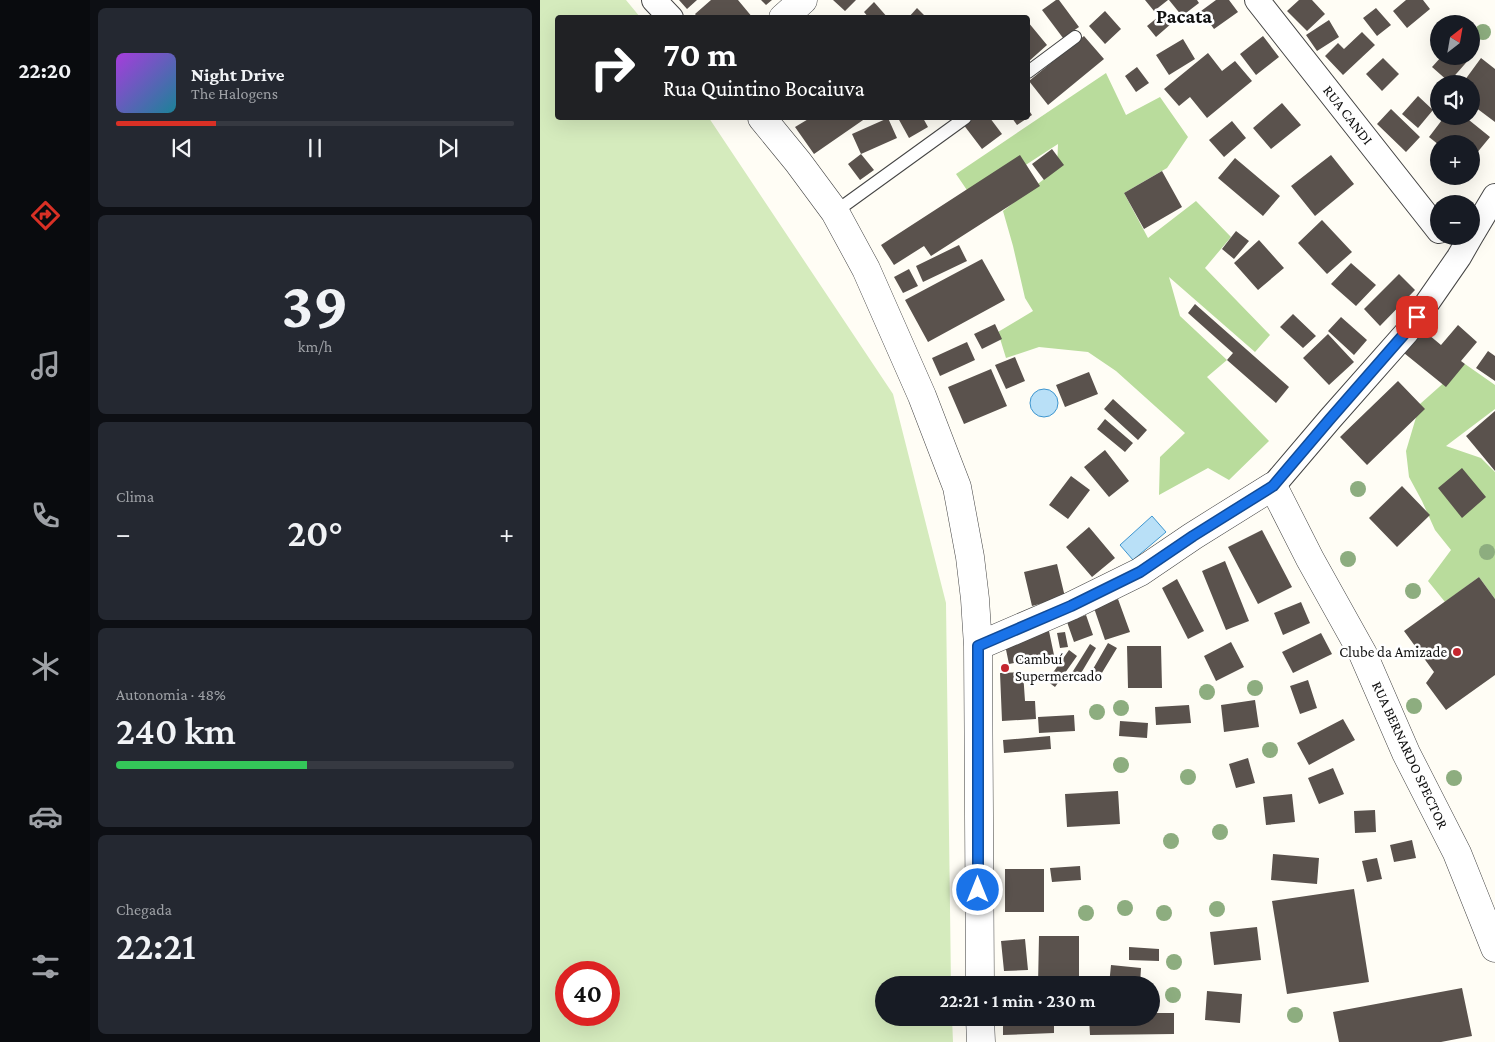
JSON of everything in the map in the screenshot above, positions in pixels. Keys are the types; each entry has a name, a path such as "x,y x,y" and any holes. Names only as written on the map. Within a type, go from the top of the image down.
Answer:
{"street":[{"path":"654,0 667,15"},
{"path":"786,15 803,0"},
{"name":"RUA CANDI","path":"1269,4 1430,219"},
{"path":"764,120 835,212 866,269 922,396 957,487 971,565 978,646 980,976"},
{"path":"1480,221 1495,196"},
{"path":"1450,245 1459,257"},
{"path":"978,646 1071,606 1140,572 1273,486 1406,332 1466,245"},
{"name":"RUA BERNARDO SPECTOR","path":"1273,486 1310,559 1363,654 1406,753 1457,853 1495,948"},
{"path":"980,1026 981,1042"}],"lane":[{"path":"1030,70 1074,37"},
{"path":"835,212 962,120"}],"green space":[{"path":"540,0 626,0 638,15 555,15 555,120 710,120 893,394 946,603 951,976 875,976 875,1026 952,1026 953,1042 540,1042"},
{"path":"1106,73 1126,115 1160,97 1188,137 1167,168 1124,193 1148,238 1196,201 1231,237 1205,268 1270,335 1255,352 1169,277 1180,316 1227,360 1207,377 1269,441 1229,480 1208,468 1159,495 1160,457 1185,433 1116,371 1088,352 1039,347 1006,358 998,332 1033,311 1025,298 1003,211 1057,169 1058,144 973,199 956,174"},
{"path":"1465,364 1495,385 1495,409 1446,446 1481,458 1495,472 1495,599 1479,577 1445,602 1428,581 1451,550 1435,530 1409,477 1406,451 1420,404"}],"water":[{"path":"1044,389 1054,393 1058,403 1054,413 1044,417 1034,413 1030,403 1034,393"},
{"path":"1152,516 1166,532 1133,560 1120,545"}],"building":[{"path":"679,0 697,0 687,9"},
{"path":"711,0 738,0 750,15 696,15"},
{"path":"761,0 772,0 766,5"},
{"path":"833,0 856,0 845,11"},
{"path":"1056,0 1059,0 1079,27 1063,38 1042,10"},
{"path":"1145,0 1168,0 1154,11"},
{"path":"1169,0 1197,0 1199,3 1182,16"},
{"path":"1216,0 1229,0 1238,12 1214,29 1201,11"},
{"path":"1299,0 1312,0 1325,14 1307,31 1287,11"},
{"path":"1406,0 1423,0 1430,9 1407,28 1393,11"},
{"path":"874,2 885,15 866,15 864,12"},
{"path":"917,8 924,15 911,15"},
{"path":"1376,8 1391,25 1377,36 1363,18"},
{"path":"1105,11 1121,29 1105,44 1089,26"},
{"path":"1163,13 1172,23 1156,37 1147,26"},
{"path":"1329,20 1339,37 1317,51 1306,35"},
{"path":"1030,24 1047,45 1030,60"},
{"path":"1362,32 1375,45 1343,75 1325,56 1338,43 1344,49"},
{"path":"1084,36 1104,59 1048,105 1030,80"},
{"path":"1263,36 1279,57 1256,75 1240,54"},
{"path":"1183,39 1195,59 1169,75 1156,55"},
{"path":"1208,53 1222,71 1235,61 1252,81 1207,118 1190,97 1179,106 1164,89"},
{"path":"1383,58 1399,74 1382,91 1366,74"},
{"path":"1481,58 1495,69 1495,122 1480,111 1480,75 1469,75 1476,65 1480,65"},
{"path":"1434,65 1464,65 1455,75 1441,75 1432,67"},
{"path":"1137,67 1149,83 1136,92 1125,76"},
{"path":"1418,96 1430,107 1430,114 1418,128 1402,114"},
{"path":"1282,103 1301,125 1271,149 1253,128"},
{"path":"1391,109 1420,137 1406,152 1377,124"},
{"path":"807,120 863,120 814,154 795,127"},
{"path":"884,120 889,120 897,138 861,154 852,134"},
{"path":"899,120 924,120 928,127 909,138"},
{"path":"968,120 992,120 1002,134 982,149 963,124"},
{"path":"1013,120 1025,120 1017,125"},
{"path":"1232,121 1246,138 1224,157 1209,140"},
{"path":"1438,125 1475,125 1490,137 1480,149 1480,135 1431,135"},
{"path":"1052,149 1064,165 1044,180 1032,164"},
{"path":"861,154 874,170 860,180 848,164"},
{"path":"1020,155 1040,186 931,256 924,246 894,265 881,245"},
{"path":"1331,155 1354,184 1315,216 1291,186"},
{"path":"1235,158 1280,196 1263,216 1218,178"},
{"path":"1162,171 1182,207 1144,229 1124,193"},
{"path":"1322,220 1352,252 1327,274 1298,243"},
{"path":"1236,231 1249,241 1234,259 1222,249"},
{"path":"1259,240 1284,268 1258,290 1234,263"},
{"path":"959,245 967,261 923,282 916,266"},
{"path":"982,259 1005,300 928,342 905,300"},
{"path":"1351,263 1376,285 1356,306 1331,284"},
{"path":"909,269 918,286 903,293 894,277"},
{"path":"1399,274 1415,290 1380,326 1364,309"},
{"path":"1195,304 1289,387 1276,403 1227,360 1233,353 1188,313"},
{"path":"1293,314 1316,336 1303,348 1280,327"},
{"path":"1341,317 1367,340 1354,355 1328,331"},
{"path":"995,324 1002,339 982,349 974,334"},
{"path":"1458,325 1477,342 1461,361 1465,364 1446,387 1404,353 1423,330 1441,345"},
{"path":"1328,334 1354,362 1329,385 1303,358"},
{"path":"967,342 975,360 940,376 932,358"},
{"path":"1488,351 1495,356 1495,381 1476,368"},
{"path":"1015,357 1025,381 1006,389 995,365"},
{"path":"991,369 1007,406 964,424 948,387"},
{"path":"1089,372 1098,394 1065,407 1056,385"},
{"path":"1398,381 1425,409 1367,465 1340,437"},
{"path":"1113,399 1147,430 1138,440 1104,409"},
{"path":"1495,411 1495,471 1466,436"},
{"path":"1105,419 1133,443 1125,452 1097,429"},
{"path":"1105,450 1129,481 1109,497 1084,467"},
{"path":"1462,468 1486,497 1462,518 1438,488"},
{"path":"1071,476 1090,490 1068,519 1049,505"},
{"path":"1402,486 1430,515 1397,547 1369,518"},
{"path":"1089,527 1115,558 1092,577 1066,547"},
{"path":"1262,530 1292,587 1258,604 1228,547"},
{"path":"1225,561 1249,621 1226,630 1202,571"},
{"path":"1057,564 1065,597 1032,606 1024,572"},
{"name":"Clube da Amizade","path":"1479,577 1495,599 1495,675 1446,710 1426,683 1434,672 1404,631"},
{"path":"1177,579 1204,631 1188,639 1162,588"},
{"path":"1118,599 1130,632 1105,640 1094,608"},
{"path":"1301,602 1310,623 1283,635 1274,613"},
{"path":"1086,615 1093,635 1074,642 1067,622"},
{"path":"1049,631 1054,655 1009,664 1004,640"},
{"path":"1065,632 1068,647 1060,648 1057,633"},
{"path":"1321,633 1332,654 1293,673 1282,652"},
{"path":"1231,642 1244,667 1216,681 1204,656"},
{"path":"1108,643 1117,648 1097,681 1089,676"},
{"path":"1090,644 1096,648 1077,680 1070,676"},
{"path":"1127,646 1161,646 1162,688 1128,688"},
{"path":"1069,650 1077,656 1055,687 1047,681"},
{"path":"1023,672 1025,701 1035,701 1036,719 1002,721 1000,673"},
{"path":"1308,680 1317,708 1300,714 1290,686"},
{"path":"1255,700 1259,727 1224,732 1221,705"},
{"path":"1189,705 1191,723 1156,725 1155,707"},
{"path":"1074,715 1075,731 1039,733 1038,717"},
{"path":"1343,719 1355,740 1309,765 1297,743"},
{"path":"1120,721 1148,723 1147,738 1119,736"},
{"path":"1050,736 1051,749 1004,753 1003,740"},
{"path":"1248,758 1255,783 1236,788 1229,764"},
{"path":"1333,768 1344,794 1319,804 1308,778"},
{"path":"1118,791 1120,824 1067,827 1065,794"},
{"path":"1292,794 1295,822 1266,825 1263,797"},
{"path":"1375,810 1376,832 1355,833 1354,811"},
{"path":"1412,840 1416,858 1394,862 1390,845"},
{"path":"1273,854 1319,858 1317,884 1271,880"},
{"path":"1377,858 1382,879 1367,882 1362,861"},
{"path":"1080,866 1081,880 1052,882 1050,868"},
{"path":"1005,869 1044,869 1044,912 1005,912"},
{"path":"1354,889 1369,982 1287,994 1272,901"},
{"path":"1257,927 1261,960 1214,965 1210,932"},
{"path":"1039,936 1079,936 1079,976 1038,976"},
{"path":"1025,939 1028,970 1004,971 1001,941"},
{"path":"1129,947 1159,949 1159,961 1129,960"},
{"path":"1111,965 1141,968 1141,976 1110,976"},
{"path":"1462,988 1472,1036 1441,1042 1339,1042 1333,1012"},
{"path":"1207,991 1242,994 1240,1023 1205,1020"},
{"path":"1160,1013 1174,1013 1174,1034 1090,1035 1089,1026 1160,1026"},
{"path":"1003,1026 1054,1026 1054,1033 1003,1035"}],"place":[{"name":"Clube da Amizade","path":"1457,652"},
{"name":"Cambuí Supermercado","path":"1005,668"}],"district":[{"name":"Pacata","path":"1184,16"}],"route":[{"path":"978,890 978,646 1071,606 1140,572 1273,486 1417,317"}]}
